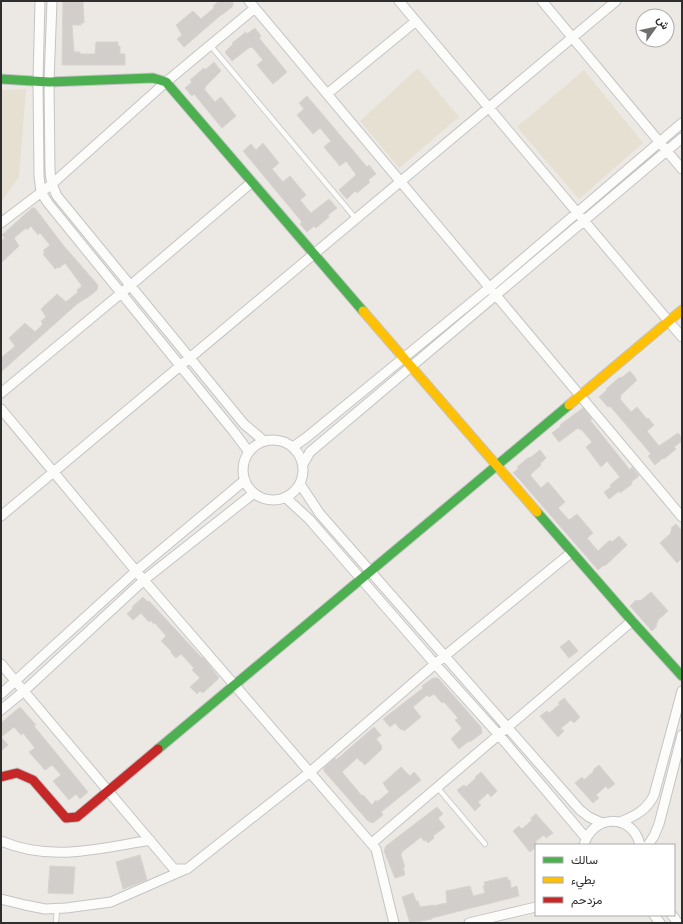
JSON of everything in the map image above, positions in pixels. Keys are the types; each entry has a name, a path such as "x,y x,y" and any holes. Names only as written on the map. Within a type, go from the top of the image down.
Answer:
{"street":[{"path":"40,1 38,176 41,192 48,203 249,452"},
{"path":"52,1 49,82 50,170 52,184 57,196 244,424 264,441"},
{"path":"399,1 682,337"},
{"path":"542,1 682,169"},
{"path":"1,516 616,1"},
{"path":"1,223 52,184 166,82 210,45 252,4 682,518"},
{"path":"327,94 416,21"},
{"path":"1,79 49,82 153,78 166,82 497,466 682,676"},
{"path":"293,447 489,288 682,123"},
{"path":"303,464 310,452 682,138"},
{"path":"1,393 252,182"},
{"path":"1,777 17,772 33,780 66,818 77,818 682,310"},
{"path":"1,409 136,571 372,843 376,849 394,923"},
{"path":"274,439 284,441 293,447 303,464 303,475 300,484 293,492 285,497 277,499 261,497 254,493 245,480 243,471 244,461 249,452 255,445 274,439"},
{"path":"1,694 16,682 136,571 245,480"},
{"path":"300,484 320,514 580,810 589,817 602,823"},
{"path":"1,710 24,691 144,580 254,493"},
{"path":"285,497 309,519 499,735 585,842 595,827 602,823 611,821 620,822 628,826 634,832 640,844"},
{"path":"1,899 25,906 45,908 111,902 187,869 310,772 445,656 572,552"},
{"path":"372,843 632,621"},
{"path":"1,664 174,869 187,869"},
{"path":"620,822 641,812 651,802 682,691"},
{"path":"649,844 659,824 682,735"},
{"path":"1,841 9,845 38,851 67,853 96,850 150,840"},
{"path":"469,923 535,907"}],"lane":[{"path":"210,45 356,219"},
{"path":"437,787 485,844"},
{"path":"56,923 58,908"}],"shaded area":[{"path":"418,68 459,117 399,168 360,121"},
{"path":"584,70 643,143 579,199 517,127"},
{"path":"26,89 19,177 1,202 1,90"}],"building":[{"path":"63,1 83,1 84,23 81,23 81,25 72,25 74,52 80,52 80,54 95,54 96,42 118,42 118,46 120,46 120,54 125,54 125,65 62,65"},
{"path":"219,1 233,1 233,6 184,47 177,39 182,35 176,25 193,11 201,19 214,8 213,6"},
{"path":"255,28 261,36 259,38 287,72 273,84 257,65 263,60 252,47 232,61 225,52 233,44 232,43 246,32 247,34"},
{"path":"214,62 221,71 204,89 215,102 221,97 236,116 222,128 194,94 192,96 185,88 192,82 190,80"},
{"path":"307,96 367,167 369,165 376,174 368,180 370,182 357,193 355,191 347,199 339,190 356,175 346,161 340,166 324,147 331,141 320,128 313,134 297,115 304,109 299,103"},
{"path":"263,143 279,163 272,169 283,182 290,176 306,195 300,200 311,213 329,199 337,208 316,228 314,226 307,232 300,224 302,222 243,151 251,144 256,150"},
{"path":"32,208 35,208 63,245 98,285 97,290 77,304 1,372 1,358 15,346 9,338 25,323 35,332 43,324 41,321 46,317 41,309 57,294 66,302 78,292 77,290 82,286 65,263 59,268 58,267 55,269 43,254 45,252 43,251 50,245 40,233 38,235 31,226 27,230 26,228 14,238 19,246 1,263 1,241 5,238 2,235"},
{"path":"630,371 637,380 620,396 620,399 631,412 637,407 654,425 647,431 659,446 678,433 682,438 682,441 674,447 676,449 655,465 648,456 651,454 610,406 608,407 599,397 620,377 621,378"},
{"path":"583,408 592,419 590,420 630,470 632,467 639,476 631,482 632,484 620,493 619,491 609,499 604,492 620,477 607,461 601,467 586,447 592,442 581,429 580,430 578,428 559,442 552,433 561,426 560,425"},
{"path":"540,450 546,458 531,474 531,476 541,488 548,482 555,490 565,502 558,508 569,520 577,514 593,533 587,538 598,551 610,540 612,542 619,536 627,545 605,566 604,565 598,570 513,473 519,468 517,467"},
{"path":"676,524 682,531 682,558 677,563 660,543 671,533 671,528"},
{"path":"651,592 668,611 657,621 657,626 652,631 630,606 636,600 640,601"},
{"path":"143,597 148,602 149,601 202,658 203,657 219,678 203,693 200,691 197,694 190,687 200,678 192,670 194,668 181,654 176,658 161,641 166,636 155,623 154,624 150,620 149,622 141,613 133,620 127,614"},
{"path":"569,640 578,651 569,658 560,647"},
{"path":"433,678 438,678 481,727 482,733 459,749 451,739 462,728 455,720 458,718 444,702 442,703 434,694 429,697 427,695 413,707 421,717 404,731 402,729 401,730 395,723 390,727 383,719 423,688 422,686"},
{"path":"564,698 580,717 574,723 571,720 561,728 564,731 558,737 540,716 547,711 549,713 560,704 558,703"},
{"path":"20,707 36,725 34,726 88,792 80,799 76,794 69,800 53,781 61,775 52,765 45,770 29,752 35,748 23,733 21,735 14,727 1,737 1,723"},
{"path":"374,727 381,735 376,739 382,746 382,749 365,765 357,758 342,772 362,796 363,795 372,805 376,800 377,802 389,792 383,783 401,767 410,776 414,772 421,780 381,812 383,815 373,823 368,821 324,771 324,768 335,758 336,760"},
{"path":"1,737 8,745 1,751"},
{"path":"599,765 615,784 608,789 606,786 596,795 599,798 593,803 575,783 582,777 584,780"},
{"path":"481,772 497,791 491,797 488,793 478,802 481,805 475,811 457,790 464,785 466,787"},
{"path":"437,807 443,814 438,818 445,827 433,836 434,838 428,843 421,837 402,852 401,855 405,867 403,867 405,875 395,878 384,851 386,846"},
{"path":"536,814 553,833 546,838 544,835 536,841 535,848 530,852 513,831 519,826 522,829 532,820 531,818"},
{"path":"140,855 147,880 123,889 116,862"},
{"path":"50,866 75,867 73,894 48,893"},
{"path":"507,877 508,880 510,880 511,888 517,886 519,896 432,919 410,923 402,897 413,893 420,907 433,906 447,903 446,891 470,886 473,896 485,893 483,886 485,886 484,882"}],"traffic: fast":[{"path":"1,79 49,82 153,78 166,82 363,311"},
{"path":"158,749 569,405"},
{"path":"537,512 682,676"}],"traffic: slow":[{"path":"569,405 682,310"},
{"path":"363,311 537,512"}],"traffic: jam":[{"path":"1,777 17,773 33,780 66,818 77,817 158,749"}]}
